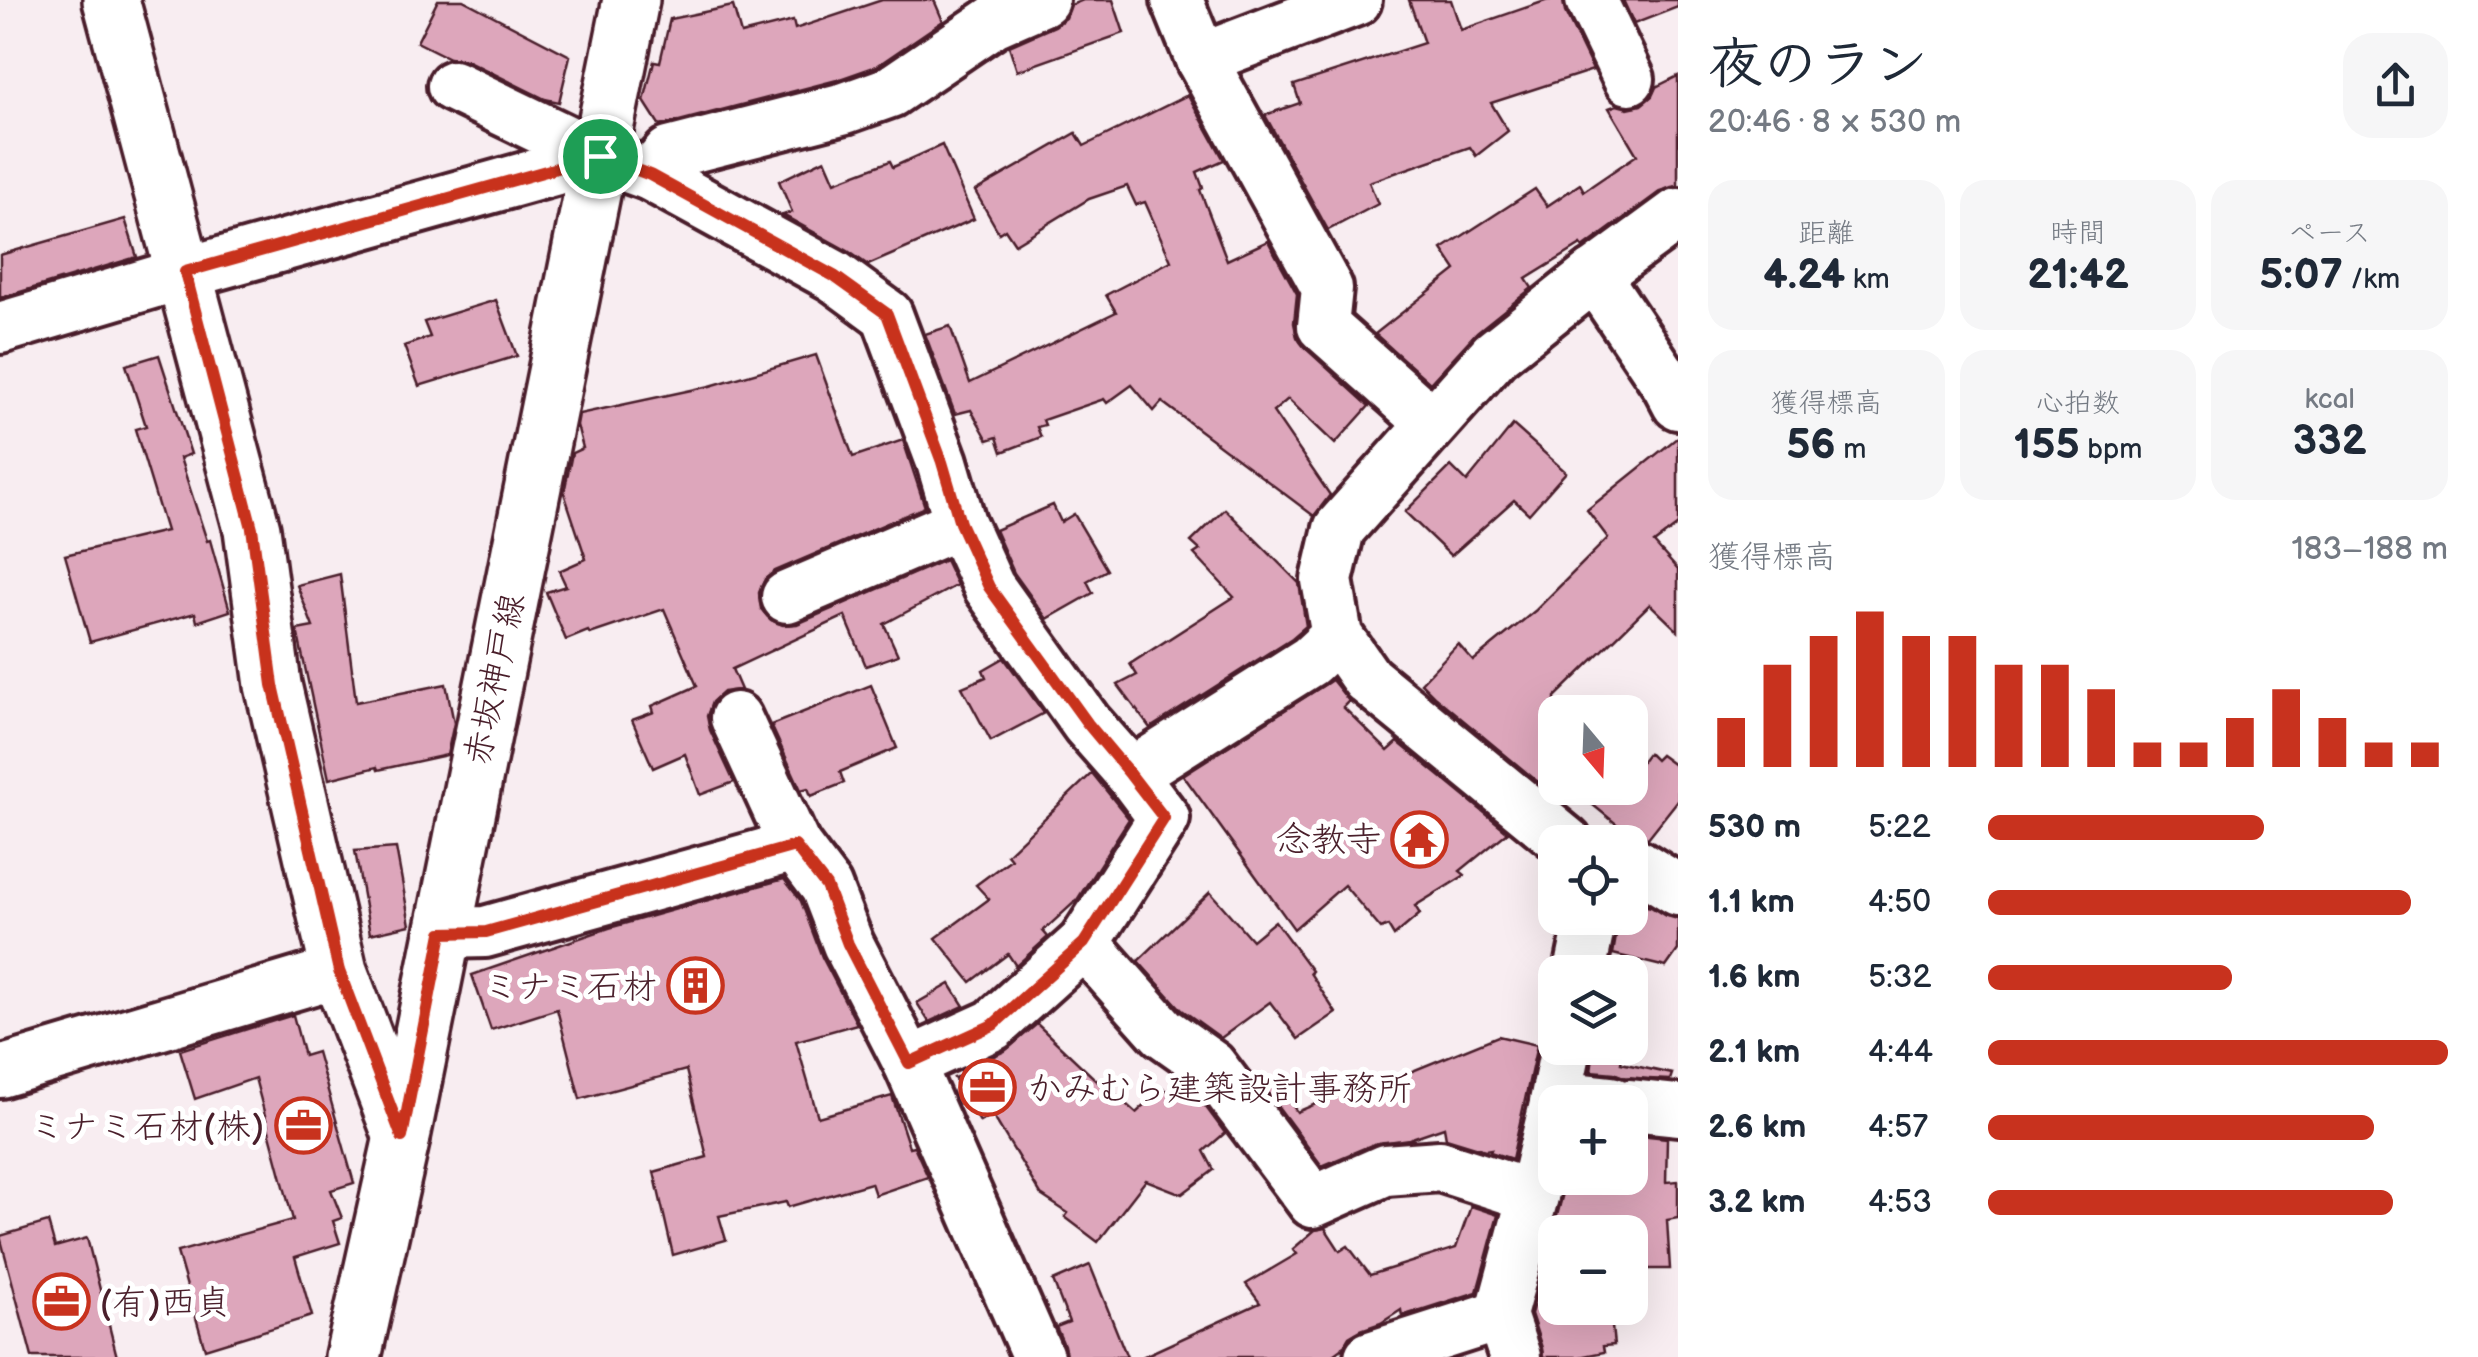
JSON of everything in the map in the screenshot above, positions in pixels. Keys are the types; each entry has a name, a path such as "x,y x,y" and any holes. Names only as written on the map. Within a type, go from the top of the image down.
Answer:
{"main road":[{"path":"110,0 252,528 273,685 339,971 402,1137"},
{"name":"赤坂神戸線","path":"353,1357 442,933 625,166 631,0"}],"street":[{"path":"0,328 185,272 625,166 845,108 890,92 993,22 1043,0"},
{"path":"1177,0 1201,58 1327,288 1323,326 1432,423"},
{"path":"1201,58 1356,0"},
{"path":"1592,0 1629,79"},
{"path":"453,86 625,166 834,276 887,314 942,462 960,523 989,587 1088,724 1164,818 1084,943 993,1025 909,1063"},
{"path":"1545,825 1367,679 1337,636 1327,580 1339,529 1495,354 1678,214"},
{"path":"1594,275 1678,404"},
{"path":"788,596 960,523"},
{"path":"1130,774 1310,661 1337,636"},
{"path":"736,718 795,846 826,886 848,944 909,1063 1038,1357"},
{"path":"442,933 486,932 795,846"},
{"path":"1648,871 1678,890"},
{"path":"1084,943 1163,1032 1211,1066 1313,1202 1385,1170 1440,1166 1534,1196"},
{"path":"0,1072 339,971"},
{"path":"1648,1107 1678,1110"},
{"path":"1370,1357 1508,1336 1538,1179"}],"building":[{"path":"438,0 463,0 570,56 559,102 417,42"},
{"path":"882,0 934,0 943,21 877,66 837,80 660,126 644,101 654,61 660,62 670,19 733,6 741,34 793,21 795,29"},
{"path":"1083,0 1113,0 1124,33 1017,71 1009,46 1055,26 1066,18 1071,5"},
{"path":"1409,0 1451,0 1461,30 1548,0 1563,0 1593,70 1491,103 1508,131 1476,156 1470,147 1369,182 1378,204 1328,230 1265,115 1300,103 1294,85 1424,43"},
{"path":"1623,0 1678,0 1678,7 1634,24"},
{"path":"1678,76 1678,186 1661,191 1583,248 1581,245 1526,279 1532,288 1477,332 1430,383 1375,334 1456,270 1442,249 1535,189 1547,206 1580,184 1584,191 1637,155 1609,108 1641,105 1656,87"},
{"path":"1188,95 1224,160 1197,172 1227,260 1268,241 1297,294 1297,337 1369,406 1335,444 1288,399 1273,412 1330,495 1314,516 1162,402 1154,411 1132,385 1107,403 1104,399 1043,420 1045,425 1037,427 1041,437 1002,452 997,437 988,440 971,410 955,414 925,334 950,326 970,383 1116,312 1106,295 1171,261 1145,202 1136,205 1127,186 1089,199 1015,244 1005,229 999,233 975,191 1076,133 1084,146"},
{"path":"942,145 974,219 868,265 783,215 792,212 779,181 825,159 835,182 890,161 893,167"},
{"path":"125,219 137,257 0,298 0,255"},
{"path":"496,300 517,356 419,386 404,346 430,337 424,322"},
{"path":"159,355 191,454 180,458 207,541 210,540 230,611 197,622 195,613 90,642 65,555 166,531 135,429 146,426 126,365"},
{"path":"816,355 853,457 903,440 925,507 775,571 765,579 759,593 761,609 771,620 783,625 797,624 945,560 957,585 884,624 898,655 866,666 845,616 732,669 741,690 723,692 712,702 707,716 734,782 700,795 685,754 653,768 632,720 654,712 652,706 697,686 664,609 566,640 546,592 566,586 559,571 586,559 564,493 572,453 583,448 577,425 579,414 710,386"},
{"path":"1513,425 1566,472 1529,514 1514,500 1451,556 1405,512 1451,466 1467,482"},
{"path":"1678,437 1678,525 1654,543 1678,570 1678,631 1650,604 1557,695 1538,695 1538,782 1421,683 1458,644 1473,661 1536,610 1608,538 1587,510"},
{"path":"1053,505 1061,522 1074,514 1107,570 1087,581 1093,593 1047,619 1014,573 995,530"},
{"path":"1225,509 1299,583 1306,626 1150,728 1118,685 1137,675 1130,664 1234,597 1194,554 1200,550 1191,542"},
{"path":"340,574 356,702 446,684 454,723 447,755 329,779 297,630 313,627 297,585"},
{"path":"1004,658 1044,713 991,741 962,687 986,677 983,670"},
{"path":"1332,680 1349,701 1343,707 1388,751 1398,742 1508,832 1460,871 1465,875 1415,906 1420,914 1394,936 1388,926 1381,929 1344,885 1294,929 1183,775"},
{"path":"871,685 897,748 840,772 844,783 811,796 808,788 801,790 771,725"},
{"path":"1648,753 1655,760 1660,755 1678,768 1678,800 1648,838 1648,825 1618,825 1593,805 1648,805"},
{"path":"1092,773 1129,819 1077,900 1043,931 1048,937 1016,966 1008,954 971,982 936,938 989,899 976,885 1011,859 1007,854"},
{"path":"396,848 410,925 370,934 355,851"},
{"path":"784,879 801,901 822,957 857,1024 796,1041 818,1117 892,1096 909,1147 914,1146 928,1177 875,1195 871,1183 788,1207 786,1202 719,1216 726,1240 673,1255 654,1172 707,1157 686,1070 580,1099 557,1009 491,1030 472,975 609,928"},
{"path":"1210,892 1252,940 1275,921 1312,971 1336,1013 1298,1039 1270,1002 1221,1038 1182,1010 1138,961"},
{"path":"1648,906 1678,919 1678,950 1666,967 1648,963 1648,955 1613,954 1616,935 1648,935"},
{"path":"950,984 964,1006 929,1022 917,1003"},
{"path":"293,1015 304,1056 317,1052 354,1183 331,1190 342,1218 333,1221 340,1243 295,1257 312,1316 205,1349 177,1252 293,1220 255,1078 195,1099 180,1050"},
{"path":"1037,1024 1136,1113 1163,1088 1169,1092 1182,1081 1191,1087 1225,1133 1204,1151 1214,1170 1182,1194 1146,1180 1098,1242 1065,1217 1068,1213 1041,1195 992,1114 980,1122 954,1078 1005,1051"},
{"path":"1498,1036 1537,1045 1512,1159 1490,1152 1491,1149 1446,1138 1444,1127 1409,1139 1374,1144 1322,1166 1265,1089 1276,1081 1297,1112 1342,1093 1344,1099"},
{"path":"1592,1065 1630,1065 1672,1074 1670,1080 1625,1078 1591,1071"},
{"path":"1648,1136 1667,1138 1666,1182 1678,1181 1678,1218 1667,1220 1670,1269 1648,1269 1648,1215 1557,1215 1562,1195 1648,1195"},
{"path":"1471,1206 1498,1215 1477,1292 1402,1316 1401,1310 1349,1337 1331,1357 1142,1357 1260,1303 1246,1284 1297,1254 1293,1249 1315,1230 1325,1228 1340,1251 1348,1246 1370,1275 1456,1248"},
{"name":"(有)西貞","path":"48,1222 55,1247 87,1238 117,1357 32,1357 0,1236"},
{"path":"1090,1265 1127,1357 1066,1357 1056,1327 1069,1322 1053,1281"},
{"path":"1538,1288 1538,1325 1612,1325 1614,1345 1603,1346 1604,1352 1579,1357 1543,1357 1531,1314"}],"place":[{"name":"念教寺","path":"1420,839"},
{"name":"ミナミ石材","path":"696,986"},
{"name":"かみむら建築設計事務所","path":"988,1088"},
{"name":"ミナミ石材(株)","path":"303,1126"},
{"name":"(有)西貞","path":"61,1302"}],"route":[{"path":"600,156 650,175 834,276 887,314 942,462 960,523 989,587 1088,724 1164,818 1084,943 993,1025 909,1063 848,944 826,886 795,846 486,932 442,933 402,1137 339,971 273,685 252,528 185,272 600,156"}]}
